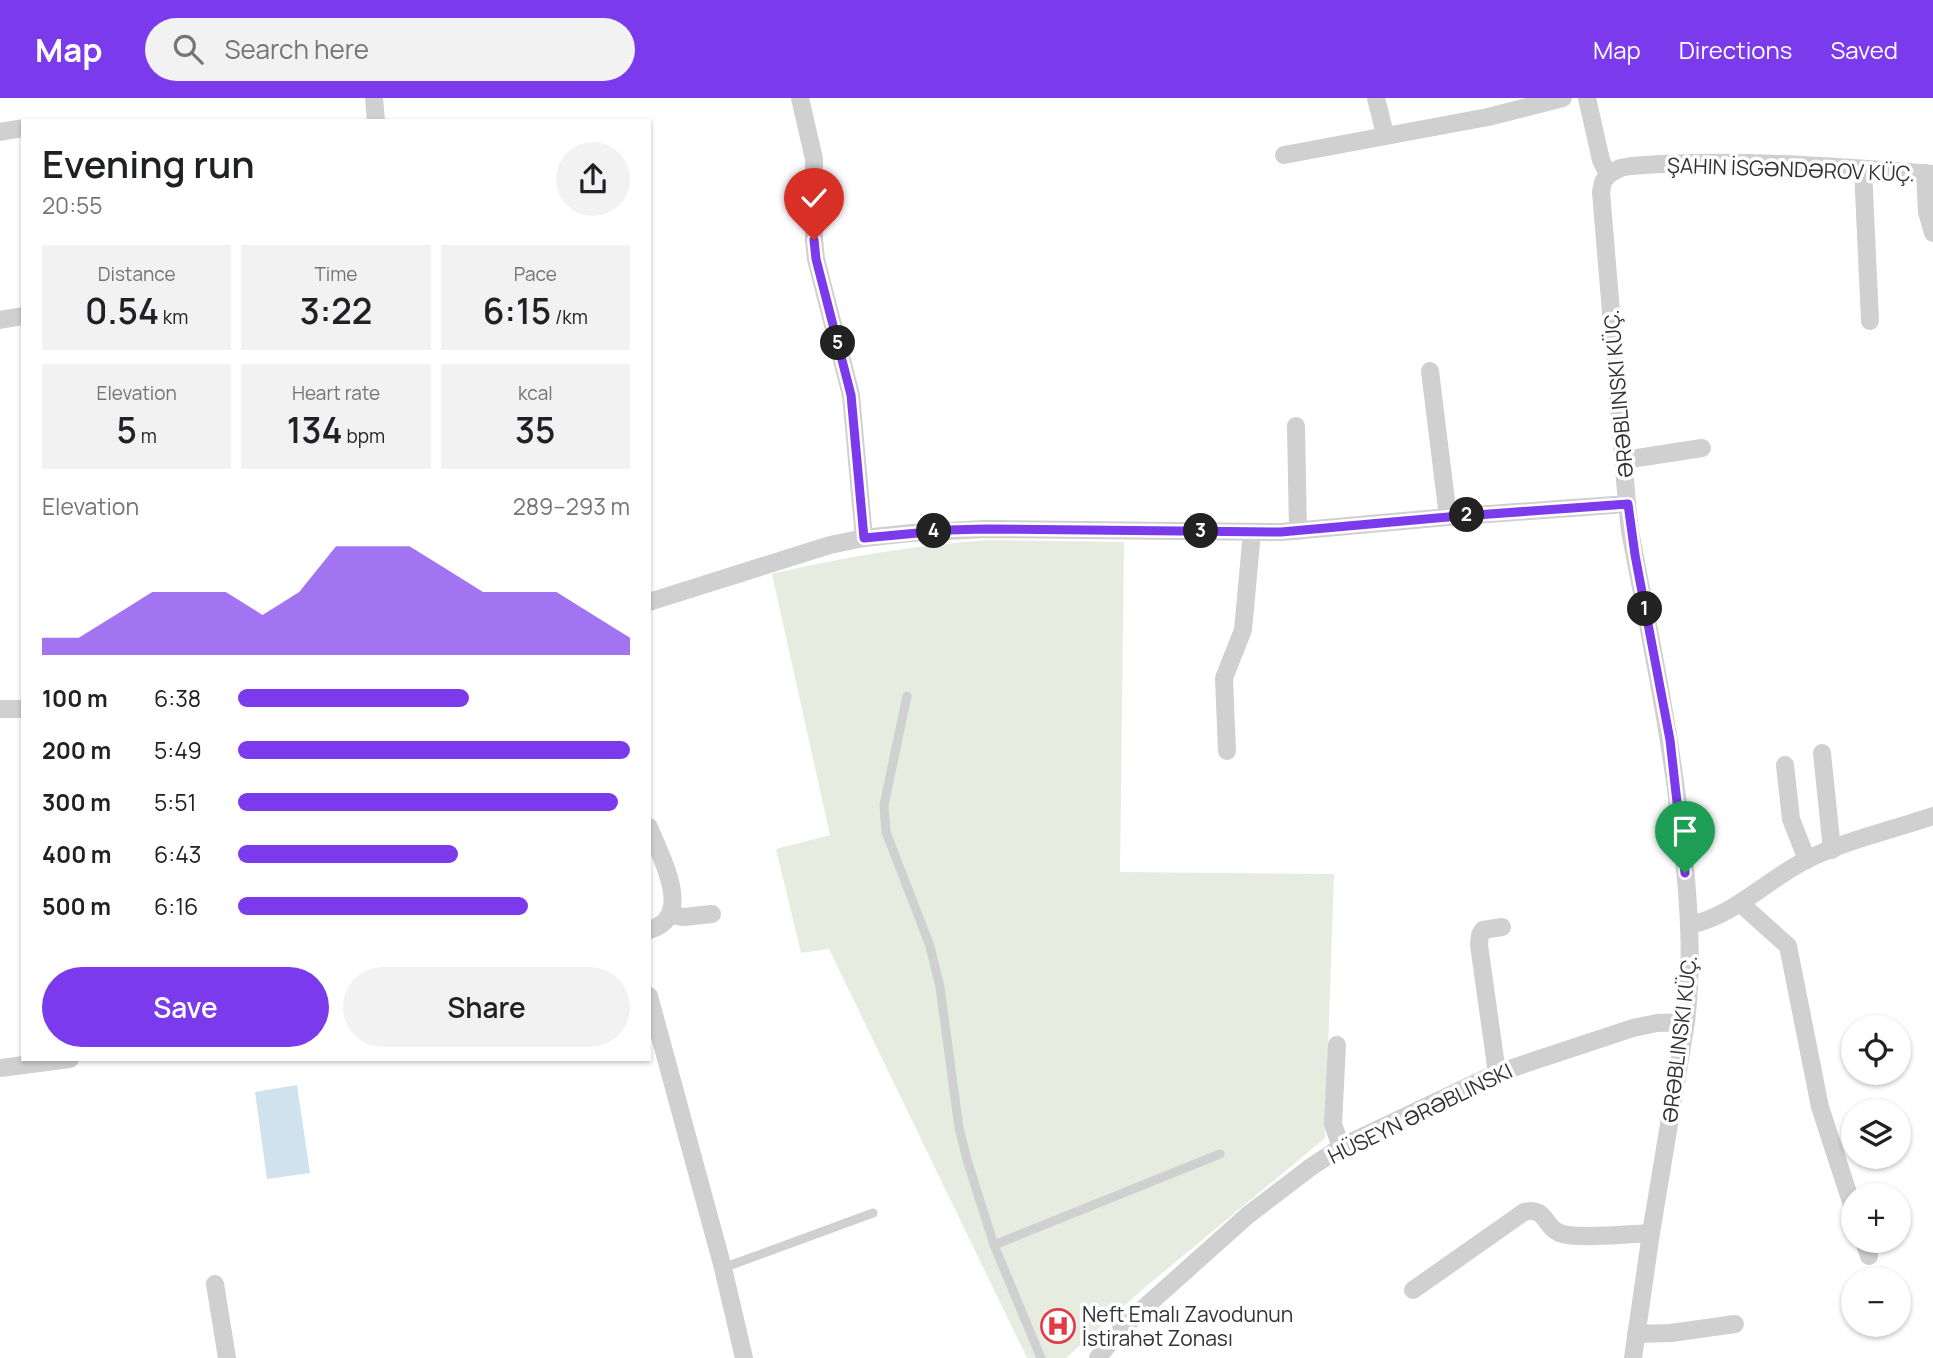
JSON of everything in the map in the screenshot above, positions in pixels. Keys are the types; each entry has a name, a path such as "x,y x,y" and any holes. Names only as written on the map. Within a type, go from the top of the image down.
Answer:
{"street":[{"path":"374,98 376,119"},
{"path":"800,98 814,159 816,259 851,395 864,538"},
{"path":"1376,98 1385,134"},
{"path":"1284,155 1385,134 1488,117 1563,98"},
{"name":"ƏRƏBLINSKI KÜÇ.","path":"1587,98 1601,160 1608,175 1601,192 1628,504 1676,784 1690,925 1690,988 1686,1022 1633,1358"},
{"path":"0,132 21,128"},
{"name":"ŞAHIN İSGƏNDƏROV KÜÇ.","path":"1608,175 1620,168 1631,166 1713,162 1929,174"},
{"path":"1863,169 1870,321"},
{"path":"1929,174 1927,212 1933,233"},
{"path":"0,320 21,316"},
{"path":"1430,371 1448,517"},
{"path":"1296,426 1298,531"},
{"path":"1624,460 1702,448"},
{"path":"651,601 794,555 864,538 962,530 1298,531 1628,504"},
{"path":"1227,751 1224,678 1242,630 1252,532"},
{"path":"0,709 21,709"},
{"path":"1822,753 1832,850"},
{"path":"1785,765 1791,819 1807,860"},
{"path":"1690,925 1705,922 1740,903 1807,860 1933,816"},
{"path":"651,833 673,894 670,915 665,923 651,929"},
{"path":"1740,903 1788,946 1820,1107 1845,1183"},
{"path":"670,915 684,917 712,914"},
{"path":"1497,1073 1479,945 1483,930 1502,926"},
{"path":"651,1003 723,1268 744,1358"},
{"name":"HÜSEYN ƏRƏBLINSKI","path":"1098,1358 1135,1316 1248,1215 1341,1147 1497,1073 1563,1049 1633,1028 1657,1023 1686,1022"},
{"path":"1336,1045 1333,1124 1341,1147"},
{"path":"0,1068 55,1061"},
{"path":"1413,1290 1524,1212 1532,1210 1540,1212 1551,1227 1565,1235 1651,1233"},
{"path":"215,1284 227,1358"},
{"path":"1636,1334 1671,1333 1735,1324"}],"lane":[{"path":"907,696 884,805 886,832 930,946 940,987 960,1128 968,1163 994,1245 1041,1358"},
{"path":"994,1245 1220,1154"},
{"path":"723,1268 873,1213"}],"shaded area":[{"path":"990,540 1124,542 1120,872 1334,874 1325,1138 1143,1289 1066,1358 1027,1358 829,949 801,953 776,849 830,835 772,574 880,552"}],"water":[{"path":"297,1085 310,1173 267,1179 255,1092"}],"place":[{"name":"Neft Emalı Zavodunun İstirahət Zonası","path":"1058,1326"}],"route":[{"path":"814,240 816,259 851,395 864,538 985,529 1281,532 1628,504 1630,531 1670,740 1685,873"}]}
